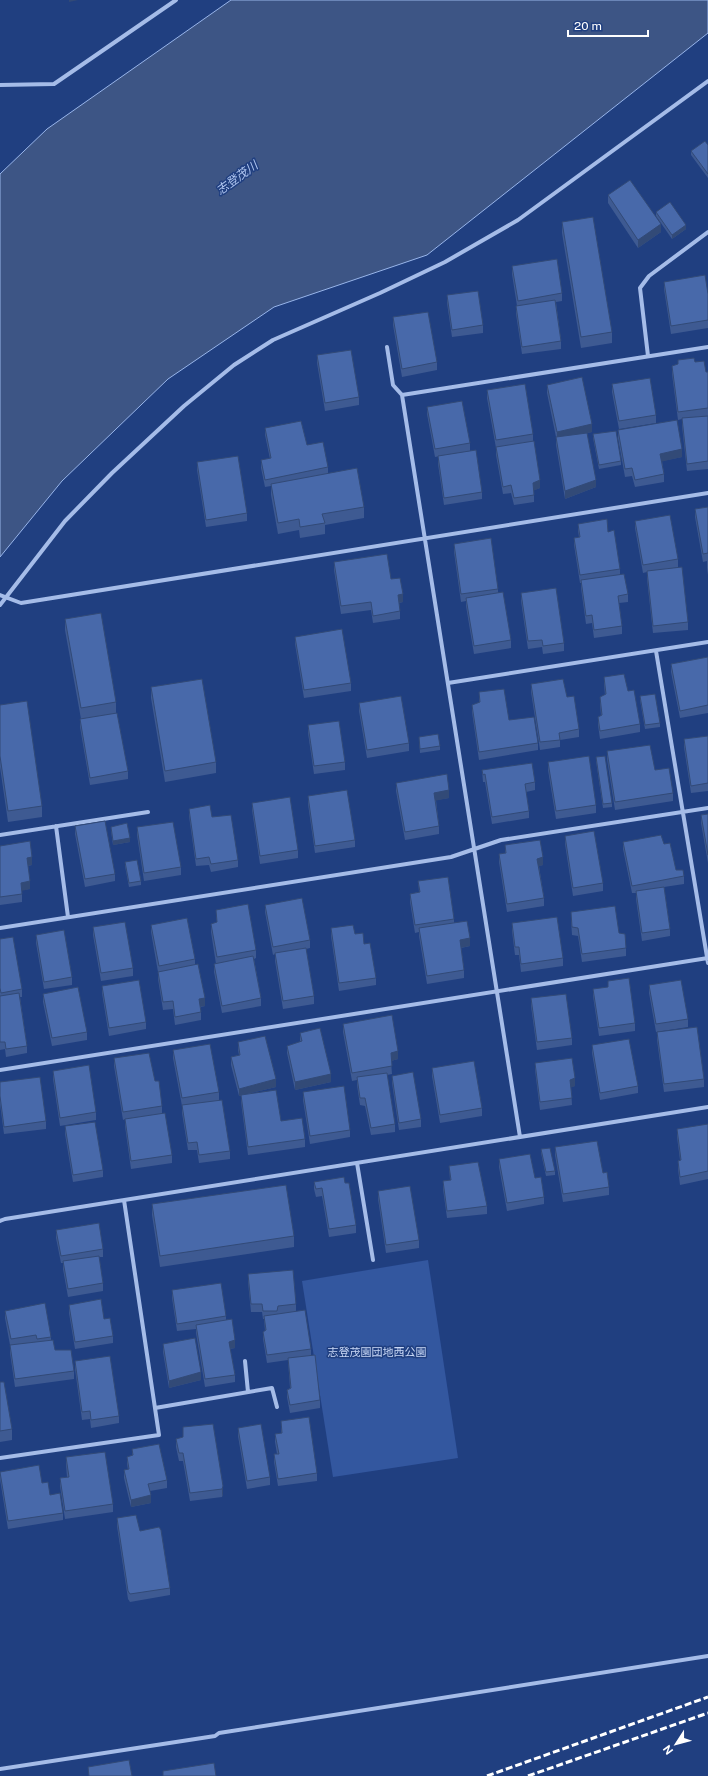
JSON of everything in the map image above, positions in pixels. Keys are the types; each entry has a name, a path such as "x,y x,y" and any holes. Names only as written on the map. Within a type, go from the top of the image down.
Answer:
{"street":[{"path":"0,85 54,84 176,0"},
{"path":"0,605 65,521 112,472 184,406 234,365 273,340 380,293 439,265 518,220 708,81"},
{"path":"648,356 640,288 649,276 708,232"},
{"path":"387,347 393,384 402,395 520,1137"},
{"path":"402,395 708,347"},
{"path":"0,595 21,603 708,493"},
{"path":"448,683 708,642"},
{"path":"656,651 708,963"},
{"path":"0,928 451,857 501,840 708,808"},
{"path":"0,835 148,812"},
{"path":"56,826 68,917"},
{"path":"0,1070 708,958"},
{"path":"0,1221 708,1107"},
{"path":"357,1163 373,1260"},
{"path":"0,1458 159,1435 124,1200"},
{"path":"244,1361 248,1392"},
{"path":"156,1408 272,1388 277,1408"},
{"path":"0,1769 215,1736 219,1733 708,1656"}],"green space":[{"name":"志登茂園団地西公園","path":"428,1260 458,1458 333,1477 302,1281"}],"water":[{"name":"志登茂川","path":"231,0 708,0 708,33 427,255 274,307 168,379 62,481 0,557 0,174 47,129"}],"building":[{"path":"705,141 708,145 708,174 691,151"},
{"path":"630,180 661,224 638,240 608,195"},
{"path":"670,202 686,225 672,235 656,212"},
{"path":"593,217 612,332 581,337 562,222"},
{"path":"557,259 562,293 518,301 512,266"},
{"path":"705,275 708,294 708,320 671,326 664,282"},
{"path":"478,291 483,325 452,330 447,295"},
{"path":"555,300 561,341 522,347 516,306"},
{"path":"428,312 437,362 402,369 393,317"},
{"path":"351,350 359,397 325,403 317,355"},
{"path":"694,358 695,362 704,361 706,372 708,372 708,408 678,412 672,366 678,364 678,360"},
{"path":"582,377 592,424 557,432 547,385"},
{"path":"650,378 656,415 619,421 612,384"},
{"path":"525,384 533,434 496,440 487,390"},
{"path":"462,401 470,443 435,449 427,407"},
{"path":"708,416 708,461 687,464 682,418"},
{"path":"677,420 682,449 660,454 664,474 635,480 632,468 625,469 618,430"},
{"path":"301,421 307,445 323,442 328,467 265,480 261,460 271,458 265,428"},
{"path":"616,431 621,461 599,465 593,434"},
{"path":"587,433 596,480 565,491 556,437"},
{"path":"534,441 540,480 533,483 534,495 514,498 511,485 503,487 496,447"},
{"path":"476,450 482,492 444,498 438,456"},
{"path":"238,456 247,513 206,520 197,462"},
{"path":"357,468 364,507 322,514 325,523 300,527 299,519 278,523 271,484"},
{"path":"708,507 708,553 703,554 695,509"},
{"path":"670,515 678,559 643,565 635,521"},
{"path":"607,519 608,532 614,530 620,569 580,575 574,538 580,537 578,524"},
{"path":"491,538 498,589 461,594 454,544"},
{"path":"387,554 391,579 400,578 403,594 398,595 400,611 373,616 371,602 341,606 334,562"},
{"path":"682,567 688,622 653,626 647,571"},
{"path":"624,574 628,594 618,596 622,626 594,630 592,615 586,616 581,580"},
{"path":"556,588 564,643 543,646 542,640 528,641 521,593"},
{"path":"503,592 511,640 474,646 466,598"},
{"path":"101,613 116,702 81,708 65,619"},
{"path":"342,629 351,683 304,690 295,637"},
{"path":"708,657 708,705 680,711 671,664"},
{"path":"624,674 628,691 634,690 640,724 600,731 598,717 602,715 600,697 606,694 604,677"},
{"path":"202,679 216,762 165,771 151,687"},
{"path":"563,679 567,697 574,696 579,729 559,733 560,740 540,742 531,684"},
{"path":"504,689 509,720 534,717 538,743 479,752 472,705 480,702 479,692"},
{"path":"655,694 660,723 645,725 640,696"},
{"path":"401,696 409,743 367,750 359,703"},
{"path":"27,701 42,806 8,811 0,756 0,705"},
{"path":"117,713 128,771 90,778 80,719"},
{"path":"339,721 345,762 314,766 308,725"},
{"path":"438,734 440,746 420,749 419,737"},
{"path":"708,736 708,783 691,786 684,739"},
{"path":"650,745 655,770 669,768 673,793 615,802 607,751"},
{"path":"589,756 596,805 556,811 548,762"},
{"path":"605,756 612,803 603,804 596,757"},
{"path":"532,763 535,782 525,784 529,811 492,817 485,774 483,775 482,770"},
{"path":"447,774 449,790 434,793 439,826 405,832 396,783"},
{"path":"347,790 355,840 315,846 308,796"},
{"path":"290,797 298,850 260,856 252,803"},
{"path":"210,805 212,817 231,815 238,860 211,864 209,857 196,859 189,809"},
{"path":"708,814 708,855 701,815"},
{"path":"105,821 115,874 85,879 75,826"},
{"path":"173,822 181,867 144,873 137,827"},
{"path":"127,823 130,838 113,841 111,827"},
{"path":"594,831 603,883 573,888 565,836"},
{"path":"661,835 664,844 670,843 676,870 683,870 684,876 632,886 623,842"},
{"path":"540,840 543,857 537,859 544,898 507,904 499,854 506,853 505,845"},
{"path":"30,841 32,857 27,858 30,881 21,883 22,894 0,897 0,846"},
{"path":"137,860 141,881 129,883 125,862"},
{"path":"448,877 454,919 415,925 410,894 420,892 418,881"},
{"path":"664,887 670,929 642,933 636,891"},
{"path":"302,898 310,940 273,947 265,905"},
{"path":"248,904 256,950 217,957 211,924 217,922 216,910"},
{"path":"615,906 619,933 625,934 626,948 582,954 578,928 572,927 571,912"},
{"path":"557,917 563,958 521,964 519,947 515,947 512,923"},
{"path":"187,918 195,959 159,966 151,925"},
{"path":"467,921 470,938 460,940 464,970 427,976 419,928"},
{"path":"125,922 133,968 101,973 93,927"},
{"path":"353,925 355,934 363,933 364,944 370,943 376,978 339,983 331,928"},
{"path":"64,930 72,977 44,982 36,935"},
{"path":"13,937 22,989 1,993 0,939"},
{"path":"306,948 314,996 283,1001 275,953"},
{"path":"253,956 261,998 222,1006 214,964"},
{"path":"198,964 205,998 199,999 201,1012 175,1017 173,1001 163,1002 158,972"},
{"path":"629,978 635,1023 599,1028 593,989 608,987 608,981"},
{"path":"139,980 146,1022 109,1028 102,986"},
{"path":"681,980 688,1019 656,1024 649,985"},
{"path":"78,987 87,1032 52,1038 43,994"},
{"path":"19,993 27,1046 6,1049 5,1042 0,1042 0,996"},
{"path":"566,994 572,1038 537,1042 531,998"},
{"path":"392,1015 398,1051 391,1053 392,1066 352,1073 343,1024"},
{"path":"697,1027 704,1079 664,1084 657,1032"},
{"path":"320,1028 331,1074 295,1082 287,1046 302,1041 300,1033"},
{"path":"265,1036 276,1079 239,1089 231,1057 240,1055 238,1042"},
{"path":"629,1039 638,1086 600,1093 592,1045"},
{"path":"210,1044 219,1092 182,1098 173,1050"},
{"path":"149,1053 155,1081 159,1081 162,1106 123,1112 114,1058"},
{"path":"572,1058 575,1078 570,1080 572,1098 540,1102 535,1063"},
{"path":"474,1061 482,1108 440,1115 432,1068"},
{"path":"89,1065 96,1112 60,1118 53,1071"},
{"path":"413,1072 421,1119 399,1123 392,1076"},
{"path":"387,1073 395,1124 371,1128 365,1098 360,1098 357,1077"},
{"path":"40,1077 46,1121 4,1127 0,1096 0,1082"},
{"path":"344,1086 350,1130 310,1136 303,1092"},
{"path":"276,1090 281,1121 302,1118 305,1139 248,1147 241,1095"},
{"path":"222,1100 230,1151 199,1155 197,1142 188,1143 182,1105"},
{"path":"165,1113 172,1155 131,1161 125,1119"},
{"path":"95,1122 103,1170 73,1175 65,1126"},
{"path":"708,1124 708,1171 680,1177 678,1161 681,1160 677,1129"},
{"path":"597,1141 603,1173 607,1172 609,1187 563,1194 555,1147"},
{"path":"550,1148 555,1171 546,1172 541,1149"},
{"path":"530,1154 535,1178 541,1177 544,1197 507,1203 499,1159"},
{"path":"478,1162 487,1206 447,1211 443,1181 451,1180 449,1166"},
{"path":"344,1177 345,1183 349,1183 356,1225 329,1229 322,1188 316,1189 314,1182"},
{"path":"286,1185 294,1236 160,1256 152,1204"},
{"path":"410,1186 419,1240 386,1245 378,1191"},
{"path":"99,1223 103,1249 61,1256 56,1230"},
{"path":"99,1256 103,1283 68,1289 63,1261"},
{"path":"293,1270 296,1304 278,1306 277,1311 263,1311 262,1304 251,1304 248,1274"},
{"path":"221,1283 226,1316 177,1324 172,1290"},
{"path":"101,1299 104,1319 110,1318 113,1336 75,1342 69,1305"},
{"path":"45,1303 51,1337 37,1339 36,1335 11,1339 5,1311"},
{"path":"305,1310 311,1349 267,1355 263,1332 266,1330 264,1316"},
{"path":"232,1319 235,1340 229,1342 235,1375 205,1379 196,1325"},
{"path":"195,1338 201,1372 169,1381 163,1344"},
{"path":"53,1340 55,1350 71,1350 74,1371 15,1379 10,1345"},
{"path":"315,1355 320,1400 290,1405 287,1390 291,1388 288,1358"},
{"path":"110,1356 119,1416 91,1420 90,1411 82,1412 75,1361"},
{"path":"0,1382 4,1382 12,1429 0,1431"},
{"path":"309,1417 317,1473 278,1479 274,1454 279,1454 275,1434 282,1433 281,1421"},
{"path":"213,1424 223,1486 222,1489 190,1493 183,1453 179,1453 176,1439 183,1437 183,1427"},
{"path":"261,1424 270,1477 247,1481 238,1428"},
{"path":"159,1444 167,1480 148,1484 151,1495 131,1500 124,1470 129,1469 127,1457 133,1455 132,1449"},
{"path":"105,1452 113,1504 65,1511 60,1478 69,1477 66,1457"},
{"path":"39,1465 42,1483 48,1482 50,1495 60,1493 63,1513 8,1521 0,1472"},
{"path":"136,1515 140,1531 159,1527 161,1530 170,1588 130,1594 128,1591 117,1518"},
{"path":"129,1760 132,1776 89,1776 88,1767"},
{"path":"214,1763 216,1776 163,1776 163,1771"}],"railway":[{"path":"487,1776 708,1697"},
{"path":"528,1776 708,1713"}]}
